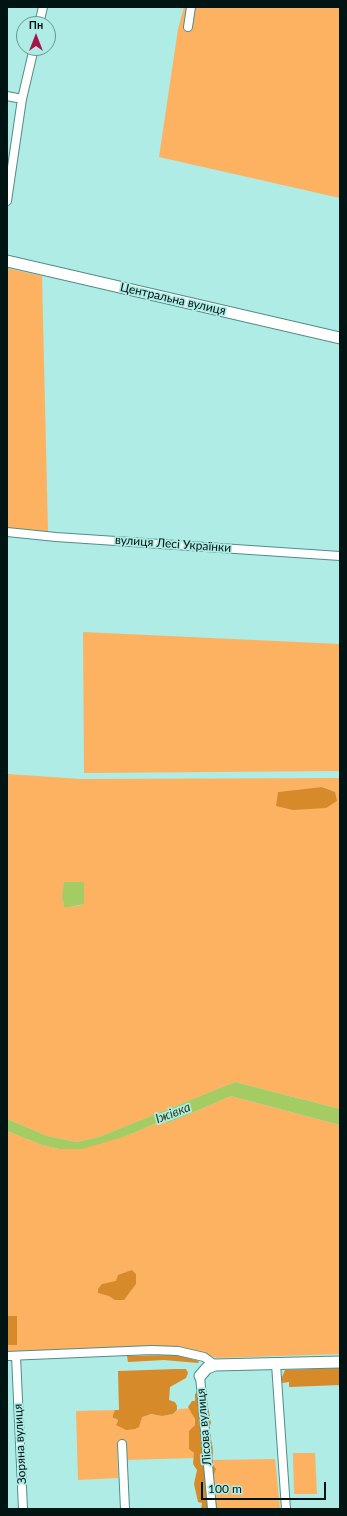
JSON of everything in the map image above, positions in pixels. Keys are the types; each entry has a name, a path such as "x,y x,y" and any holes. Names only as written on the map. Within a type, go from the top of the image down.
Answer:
{"street":[{"path":"188,27 191,7"},
{"path":"7,201 22,98 32,56"},
{"path":"7,96 22,98"},
{"name":"Центральна вулиця","path":"7,261 340,338"},
{"name":"вулиця Лесі Українки","path":"7,532 56,537 340,556"},
{"path":"7,1356 152,1350 178,1351 204,1357 215,1365 340,1362"},
{"name":"Зоряна вулиця","path":"16,1356 23,1509"},
{"path":"276,1364 286,1509"},
{"name":"Лісова вулиця","path":"212,1509 200,1376 206,1368 215,1365"},
{"path":"122,1444 125,1509"}],"shaded area":[{"path":"184,7 340,7 340,198 159,157 178,29"},
{"path":"7,268 42,276 48,533 7,529"},
{"path":"83,632 340,644 340,771 84,773"},
{"path":"7,774 81,779 340,778 340,1109 235,1082 99,1137 77,1142 47,1136 7,1119","holes":["322,787 335,792 278,792 289,791","64,882 82,905 70,907 63,904"]},
{"path":"322,787 335,792 337,801 326,808 293,810 276,806 278,792"},
{"path":"231,1096 340,1125 340,1354 217,1358 205,1354 7,1353 7,1131 42,1145 60,1149 126,1136 164,1120 168,1123"},
{"path":"132,1270 136,1274 136,1284 124,1300 115,1300 109,1296 98,1293 98,1289 102,1284 116,1281 118,1275"},
{"path":"7,1316 17,1316 17,1345 7,1345"},
{"path":"176,1355 199,1361 198,1363 164,1360 128,1362 127,1356"},
{"path":"340,1368 340,1385 289,1387 289,1382 282,1383 282,1377 285,1370"},
{"path":"186,1369 188,1373 186,1378 170,1387 169,1400 175,1402 177,1406 177,1410 173,1414 162,1416 151,1414 142,1417 139,1427 135,1429 126,1430 116,1425 118,1421 117,1419 113,1418 113,1415 115,1410 119,1410 118,1371"},
{"path":"199,1391 205,1391 207,1397 206,1404 211,1423 209,1427 213,1450 212,1464 216,1469 213,1477 215,1484 212,1488 217,1506 215,1509 201,1509 202,1503 198,1502 194,1484 197,1470 193,1464 194,1453 189,1449 189,1431 195,1425 195,1419 188,1407 192,1401 195,1401 195,1394"},
{"path":"194,1408 195,1425 189,1437 189,1449 194,1453 194,1458 125,1460 117,1448 118,1478 78,1480 76,1411 115,1410 113,1418 117,1419 118,1422 151,1414 162,1416 173,1414 179,1409"},
{"path":"293,1453 315,1453 317,1494 294,1494"},
{"path":"275,1459 280,1509 216,1509 213,1460"}],"water":[{"path":"64,882 84,882 84,904 64,907 62,896"},
{"name":"Іжівка","path":"235,1082 340,1109 340,1125 231,1096 168,1123 164,1120 126,1136 82,1149 60,1149 42,1145 7,1131 7,1119 47,1136 77,1142 99,1137"}]}
